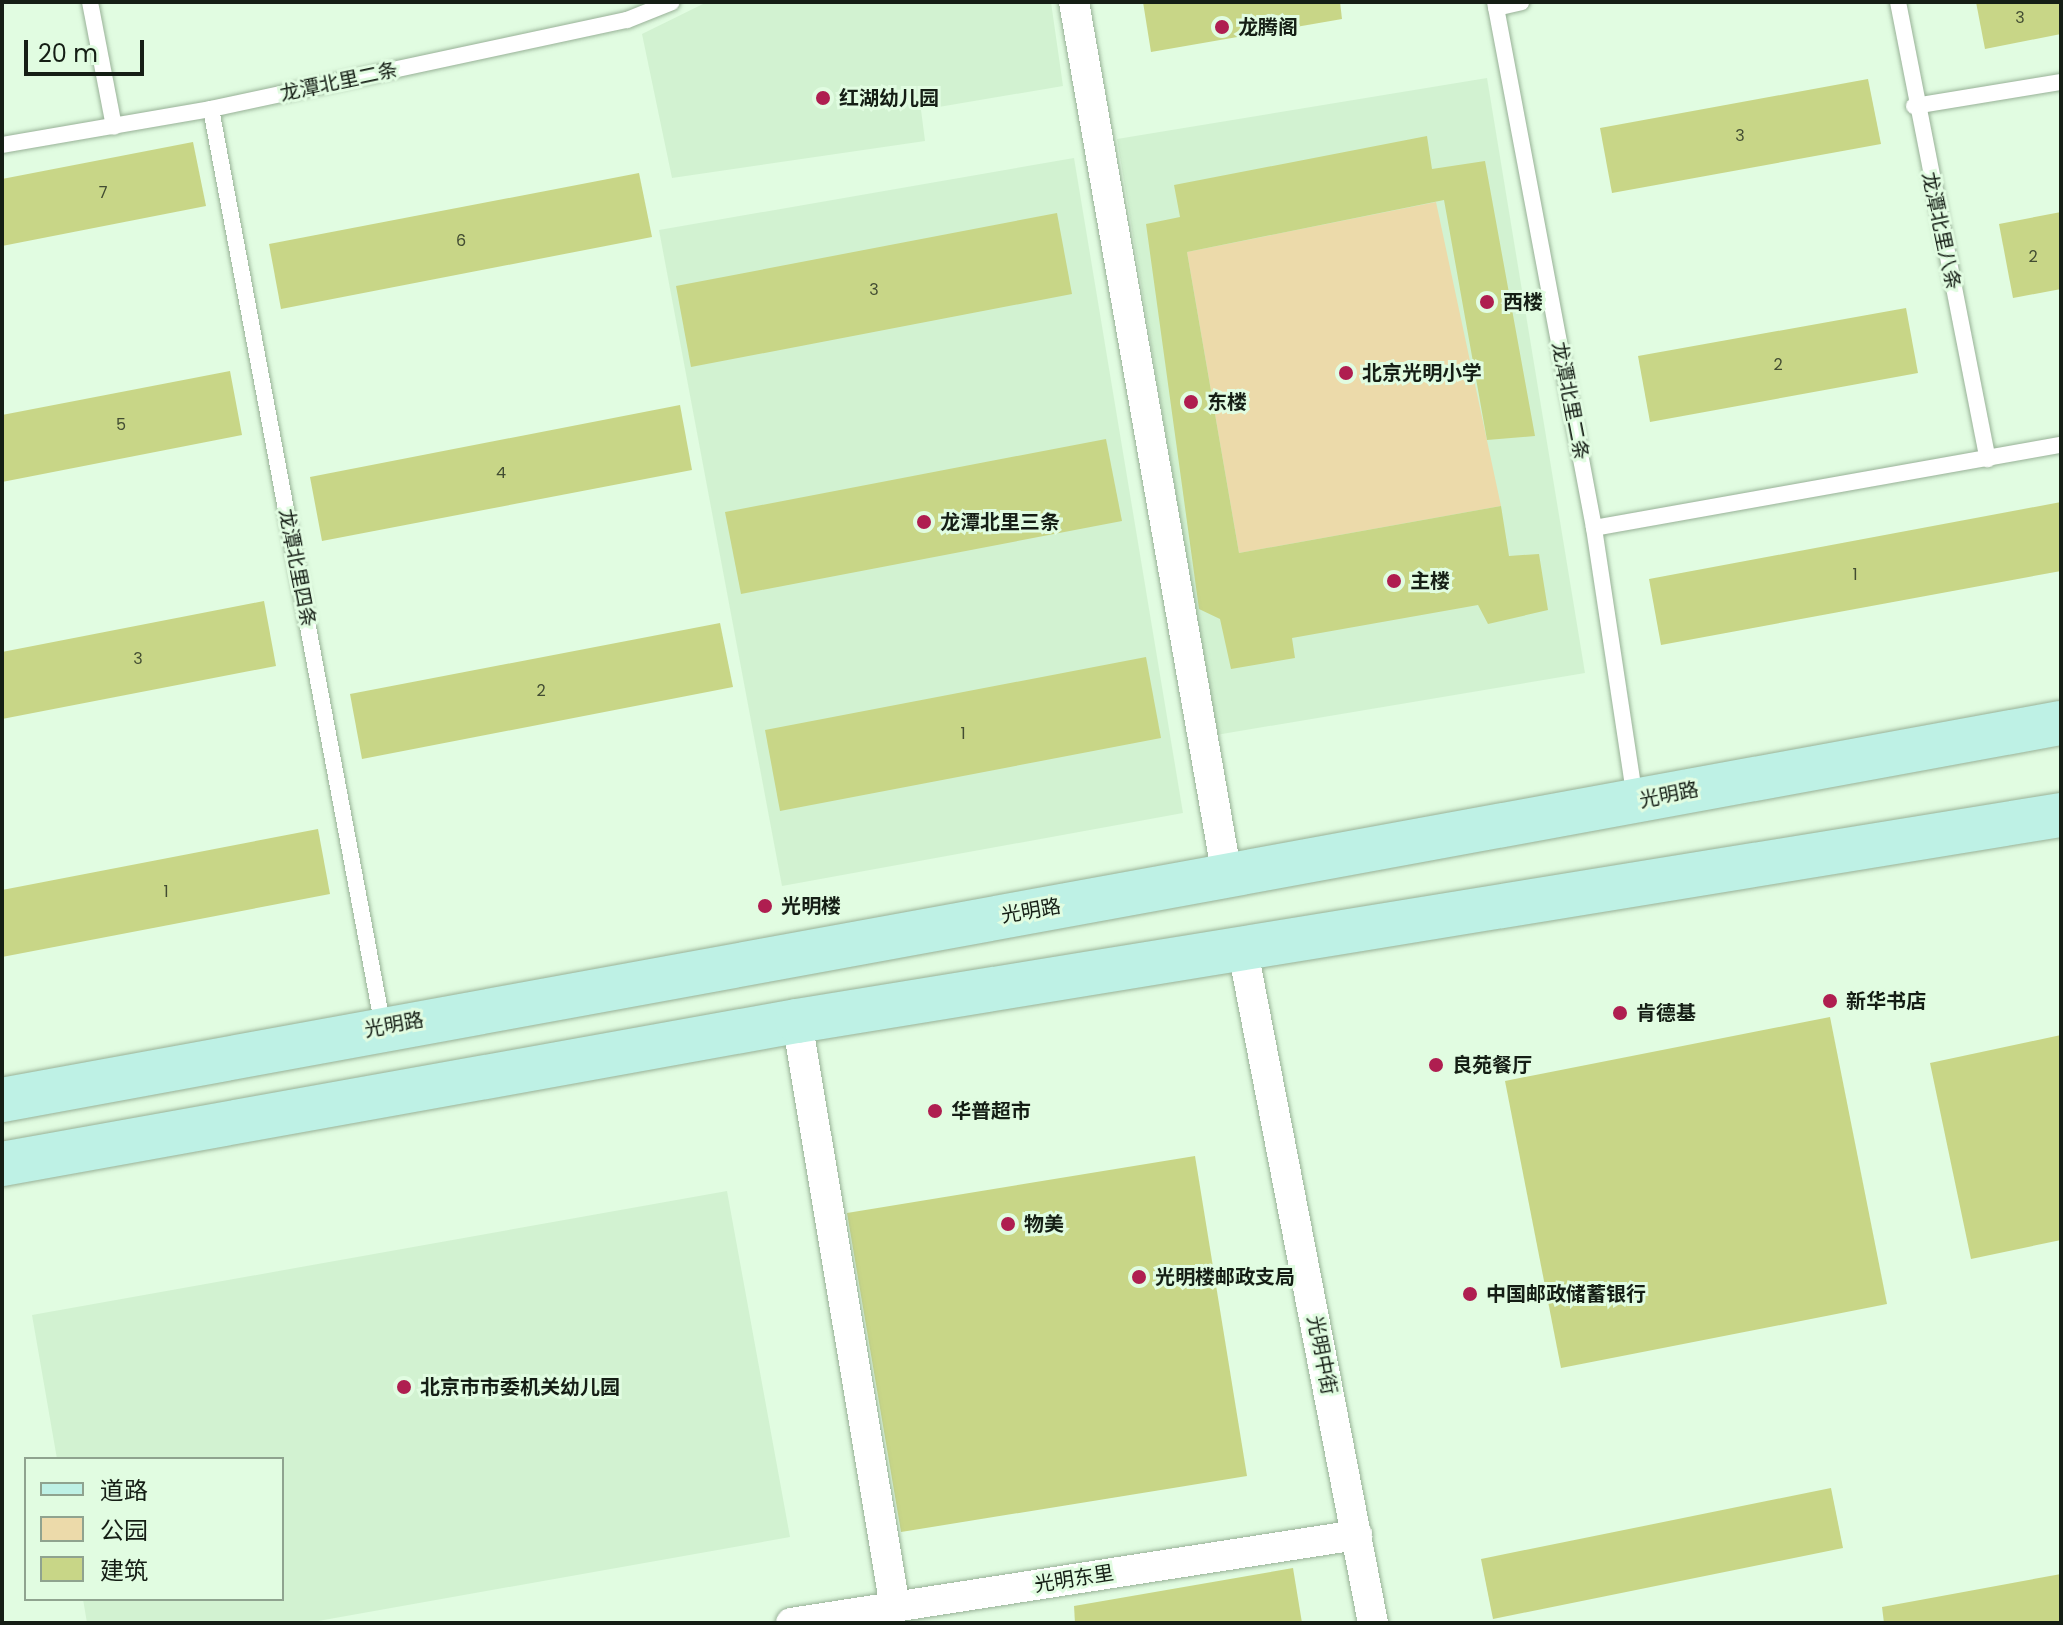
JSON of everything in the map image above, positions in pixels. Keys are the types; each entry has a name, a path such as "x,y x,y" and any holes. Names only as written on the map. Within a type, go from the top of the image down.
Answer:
{"main road":[{"name":"光明路","path":"2,1100 383,1027 2061,723"},
{"path":"2,1164 797,1021 1242,946 2061,815"}],"street":[{"path":"1074,2 1227,876"},
{"name":"光明中街","path":"1242,946 1373,1623"},
{"path":"797,1021 895,1607"},
{"name":"光明东里","path":"791,1623 1357,1535"}],"lane":[{"path":"90,2 114,127"},
{"name":"龙潭北里二条","path":"2,145 211,109 627,20 672,2"},
{"path":"1496,5 1521,2"},
{"name":"龙潭北里八条","path":"1898,2 1914,106 1988,459"},
{"name":"龙潭北里二条","path":"1496,5 1594,528 1635,802"},
{"path":"1914,106 2061,82"},
{"name":"龙潭北里四条","path":"211,109 383,1027"},
{"path":"1594,528 2061,445"}],"shaded area":[{"name":"红湖幼儿园","path":"707,2 1051,2 1063,86 921,110 925,141 672,178 642,34"},
{"name":"北京光明小学","path":"1487,78 1585,673 1216,735 1117,139"},
{"name":"龙潭北里三条","path":"1074,158 1183,813 782,886 659,230"},
{"name":"北京市市委机关幼儿园","path":"727,1191 790,1537 307,1623 87,1623 83,1601 284,1601 284,1457 57,1457 32,1315"}],"green space":[{"path":"1436,202 1501,506 1239,553 1187,252"}],"building":[{"name":"龙腾阁","path":"1143,2 1340,2 1342,19 1151,52"},
{"path":"1976,2 2061,2 2061,34 1985,49"},
{"path":"1868,79 1881,144 1612,193 1600,128"},
{"path":"1427,136 1432,169 1485,161 1535,436 1487,440 1444,200 1187,252 1239,553 1501,506 1509,556 1539,554 1548,610 1488,624 1478,605 1292,638 1295,658 1231,669 1220,619 1199,609 1146,224 1180,217 1174,185"},
{"path":"193,142 206,206 2,246 2,179"},
{"path":"639,173 652,237 281,309 269,244"},
{"path":"2061,212 2061,289 2013,298 1999,224"},
{"path":"1057,213 1072,294 691,367 676,286"},
{"path":"1906,308 1918,373 1650,422 1638,356"},
{"path":"230,371 242,435 2,482 2,415"},
{"path":"680,405 692,470 322,541 310,477"},
{"path":"1106,439 1122,521 741,594 725,512"},
{"path":"2061,502 2061,571 1661,645 1649,579"},
{"path":"264,601 276,666 2,719 2,652"},
{"path":"720,623 733,687 362,759 350,694"},
{"path":"1146,657 1161,738 780,811 765,730"},
{"path":"318,829 330,894 2,957 2,890"},
{"path":"1830,1017 1887,1304 1561,1368 1505,1081"},
{"path":"2061,1035 2061,1240 1971,1259 1930,1063"},
{"path":"1195,1156 1247,1476 901,1532 847,1213"},
{"path":"1831,1488 1843,1548 1493,1619 1481,1559"},
{"path":"1293,1568 1302,1623 1075,1623 1074,1606"},
{"path":"2061,1574 2061,1623 1884,1623 1882,1607"}],"place":[{"name":"龙腾阁","path":"1222,27"},
{"name":"红湖幼儿园","path":"823,98"},
{"name":"西楼","path":"1487,302"},
{"name":"北京光明小学","path":"1346,373"},
{"name":"东楼","path":"1191,402"},
{"name":"龙潭北里三条","path":"924,522"},
{"name":"主楼","path":"1394,581"},
{"name":"光明楼","path":"765,906"},
{"name":"新华书店","path":"1830,1001"},
{"name":"肯德基","path":"1620,1013"},
{"name":"良苑餐厅","path":"1436,1065"},
{"name":"华普超市","path":"935,1111"},
{"name":"物美","path":"1008,1224"},
{"name":"光明楼邮政支局","path":"1139,1277"},
{"name":"中国邮政储蓄银行","path":"1470,1294"},
{"name":"北京市市委机关幼儿园","path":"404,1387"}]}
